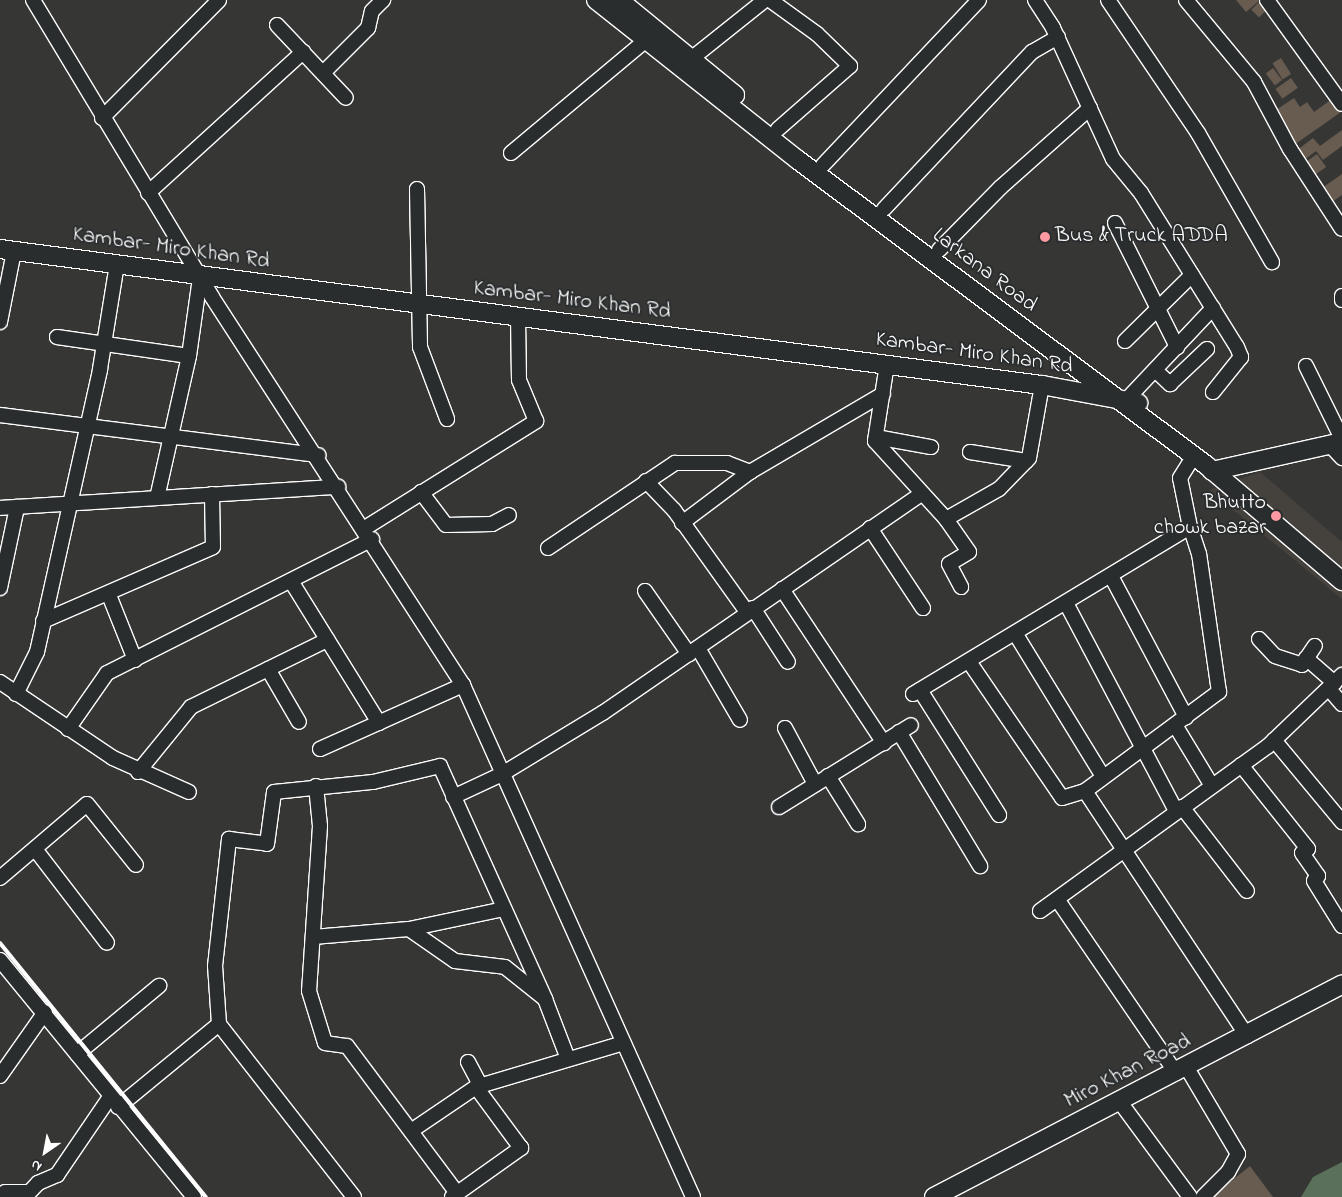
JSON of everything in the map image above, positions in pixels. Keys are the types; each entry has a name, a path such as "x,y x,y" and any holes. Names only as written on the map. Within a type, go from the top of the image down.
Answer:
{"main road":[{"name":"Larkana Road","path":"596,0 646,40 1128,399 1342,567"},
{"name":"Larkana Road","path":"619,0 824,165 939,250 995,300"},
{"name":"Kambar- Miro Khan Rd","path":"7,250 200,277 888,364 1128,399"},
{"name":"Larkana Road","path":"1128,399 1194,456 1217,469 1342,581"},
{"path":"1217,469 1339,446"},
{"name":"Miro Khan Road","path":"934,1197 1182,1071 1342,986"}],"street":[{"path":"33,0 102,118 200,277 369,534 463,685 693,1197"},
{"path":"102,118 219,0"},
{"path":"323,73 368,28 372,11 383,0"},
{"path":"691,59 765,0"},
{"path":"770,0 817,34 850,66 778,129"},
{"path":"824,165 979,0"},
{"path":"1035,0 1058,37 1113,159 1141,192 1241,357 1213,392"},
{"path":"1108,0 1198,133 1272,262"},
{"path":"1186,0 1254,82 1290,149 1342,229"},
{"path":"1267,0 1342,104"},
{"path":"278,24 346,98"},
{"path":"884,210 1032,52 1058,37"},
{"path":"511,154 646,40"},
{"path":"148,193 303,52"},
{"path":"939,250 1001,187 1090,108"},
{"path":"417,189 416,303 420,347 448,419"},
{"path":"1115,223 1156,310 1177,346"},
{"path":"0,322 7,250"},
{"path":"16,694 37,652 103,344 117,264"},
{"path":"1125,341 1192,275"},
{"path":"158,498 189,356 200,277"},
{"path":"1128,399 1212,308"},
{"path":"68,729 107,673 291,581 369,534 421,492 536,421 519,380 518,316"},
{"path":"57,338 189,356"},
{"path":"1154,370 1170,384 1206,349"},
{"path":"888,364 876,437 891,462 946,519 968,552 949,564 961,587"},
{"path":"1306,366 1339,446"},
{"path":"946,519 999,489 1026,461 1042,385"},
{"path":"682,523 750,472 883,394"},
{"path":"0,415 318,455"},
{"path":"876,437 931,447"},
{"path":"970,452 1026,461"},
{"path":"970,663 1062,798 1086,791 1102,775 1219,692 1198,554 1190,527 1180,478 1194,456"},
{"path":"548,548 675,463 690,460 727,463 750,472"},
{"path":"646,481 682,523 788,662"},
{"path":"0,508 338,487"},
{"path":"421,492 446,525 492,524 509,515"},
{"path":"43,621 109,595 215,546 212,494"},
{"path":"453,797 502,774 693,651 750,610 922,494"},
{"path":"0,588 17,507"},
{"path":"999,815 917,692 970,663 1015,633 1190,527"},
{"path":"870,528 923,608"},
{"path":"1111,576 1212,786"},
{"path":"291,581 379,723"},
{"path":"782,589 884,742"},
{"path":"645,591 693,651 740,720"},
{"path":"109,595 135,660"},
{"path":"1066,603 1113,686 1140,749 1179,809 1248,891"},
{"path":"1015,633 1102,775"},
{"path":"1259,639 1275,656 1302,665 1315,646"},
{"path":"138,772 191,707 327,640"},
{"path":"1306,658 1335,682 1342,704"},
{"path":"268,669 299,722"},
{"path":"0,682 68,729 138,772 189,792"},
{"path":"1040,911 1122,849 1274,740 1335,682"},
{"path":"320,749 463,685"},
{"path":"784,728 815,784"},
{"path":"779,807 905,729 980,866"},
{"path":"1274,740 1342,822"},
{"path":"1241,765 1308,849 1302,852 1318,876 1314,881 1342,926"},
{"path":"354,1197 219,1024 216,966 229,840 267,844 274,792 316,786 373,782 440,766 545,999 568,1059"},
{"path":"828,776 858,824"},
{"path":"316,786 320,826 310,991 325,1043 347,1046 411,1131 454,1195 521,1148 478,1086 468,1062"},
{"path":"1086,791 1122,849 1247,1036"},
{"path":"0,878 87,804 136,865"},
{"path":"35,849 107,943"},
{"path":"1057,899 1182,1071 1238,1154 1228,1172 1203,1197"},
{"path":"313,937 409,929 504,909"},
{"path":"409,929 456,961 505,967 545,999"},
{"path":"0,960 44,1012 114,1102 194,1197"},
{"path":"76,1054 159,986"},
{"path":"0,1076 44,1012"},
{"path":"1,1197 5,1192 27,1194 57,1175 114,1102 219,1024"},
{"path":"411,1131 478,1086 624,1043"},
{"path":"1120,1102 1190,1197"}],"shaded area":[{"name":"Bhutto chowk bazar","path":"1260,472 1342,542 1342,599 1209,490"}],"green space":[{"path":"1342,1162 1342,1197 1301,1197 1313,1177"}],"building":[{"path":"1236,0 1258,0 1259,1 1246,12"},
{"path":"1259,2 1267,10 1259,18 1251,10"},
{"path":"1281,58 1291,74 1283,79 1273,63"},
{"path":"1273,68 1282,80 1275,85 1266,73"},
{"path":"1291,78 1298,88 1282,99 1275,89"},
{"path":"1294,98 1300,107 1307,102 1314,112 1332,99 1341,112 1294,145 1273,112"},
{"path":"1342,130 1342,146 1323,160 1316,151 1303,161 1296,151 1313,138 1320,146"},
{"path":"1317,154 1326,167 1312,177 1303,164"},
{"path":"1342,174 1342,195 1329,204 1319,190"},
{"path":"1250,1166 1273,1197 1211,1197"}],"railway":[{"path":"0,943 206,1197"}],"place":[{"name":"Bus & Truck ADDA","path":"1045,237"},
{"name":"Bhutto chowk bazar","path":"1276,516"}]}
